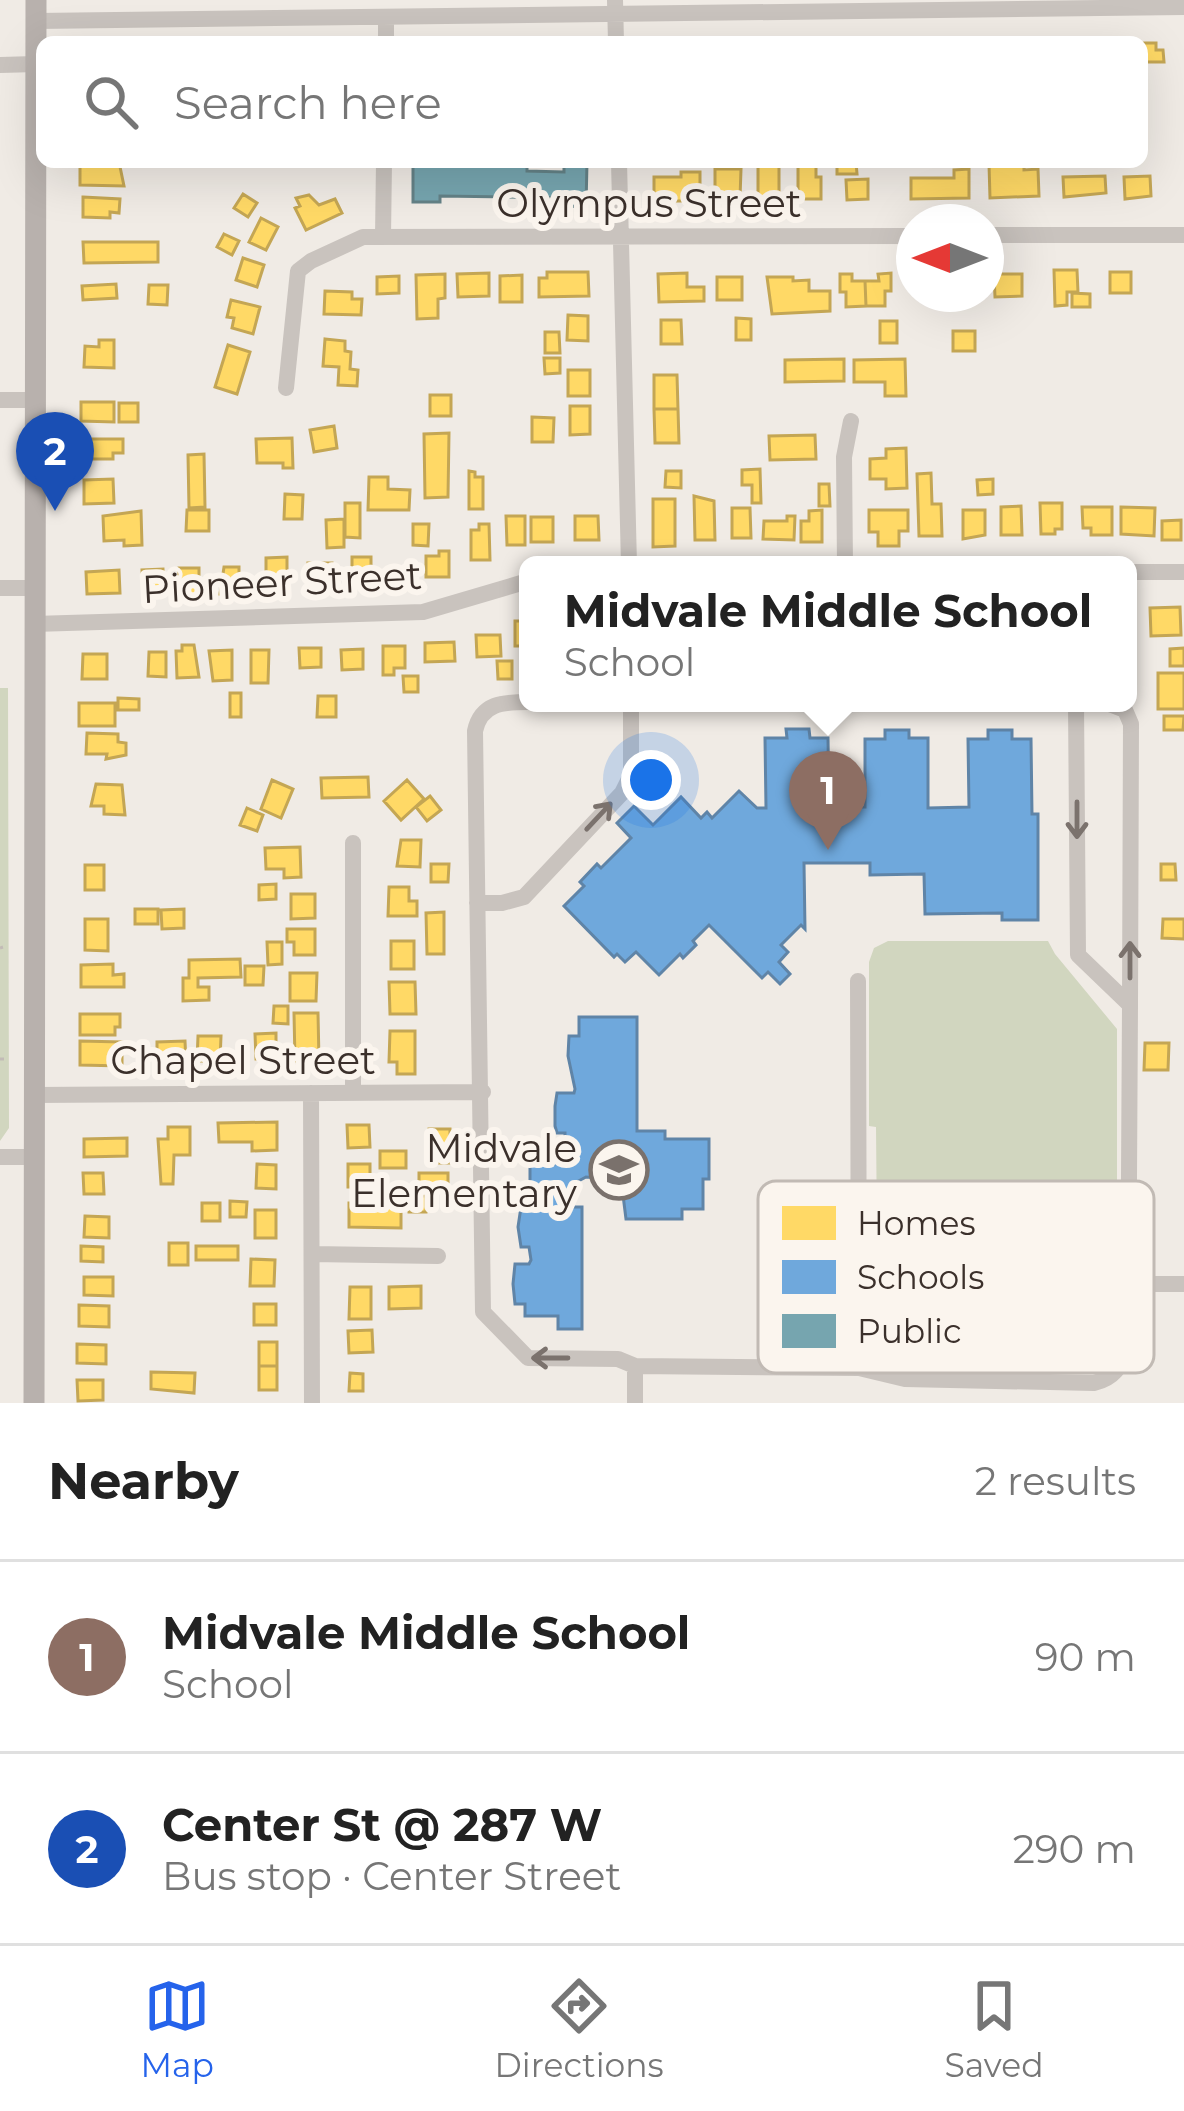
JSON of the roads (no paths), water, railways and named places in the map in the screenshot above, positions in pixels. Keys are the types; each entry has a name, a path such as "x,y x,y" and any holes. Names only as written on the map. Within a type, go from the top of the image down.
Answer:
{"main road":[{"path":"34,1403 36,11"}],"street":[{"path":"36,11 356,9 386,17 615,7 1184,7"},
{"path":"386,17 386,36"},
{"path":"0,64 35,64"},
{"path":"383,237 384,168"},
{"path":"619,168 629,556"},
{"path":"1004,235 1184,235"},
{"name":"Olympus Street","path":"286,388 298,271 352,241 383,237 896,236"},
{"path":"0,400 36,400"},
{"path":"845,556 844,457 851,421"},
{"path":"1137,572 1184,572"},
{"name":"Pioneer Street","path":"34,624 384,616 460,604 519,583"},
{"path":"0,588 35,588"},
{"path":"519,703 497,704 478,718 483,1312 528,1358 618,1358 635,1366 758,1367"},
{"path":"477,903 518,899 627,785 633,763 631,712"},
{"path":"1076,712 1078,955 1130,1005"},
{"path":"1126,712 1131,724 1129,1181"},
{"path":"353,843 353,1093"},
{"path":"858,981 859,1181"},
{"name":"Chapel Street","path":"35,1094 482,1092"},
{"path":"311,1093 312,1403"},
{"path":"0,1157 35,1157"},
{"path":"312,1254 438,1256"},
{"path":"634,1403 635,1366"},
{"path":"880,1373 905,1379 1094,1383 1114,1373"}],"place":[{"name":"Center St @ 287 W","path":"55,511"},
{"name":"Midvale Middle School","path":"828,850"},
{"name":"Midvale Elementary","path":"619,1170"}]}
